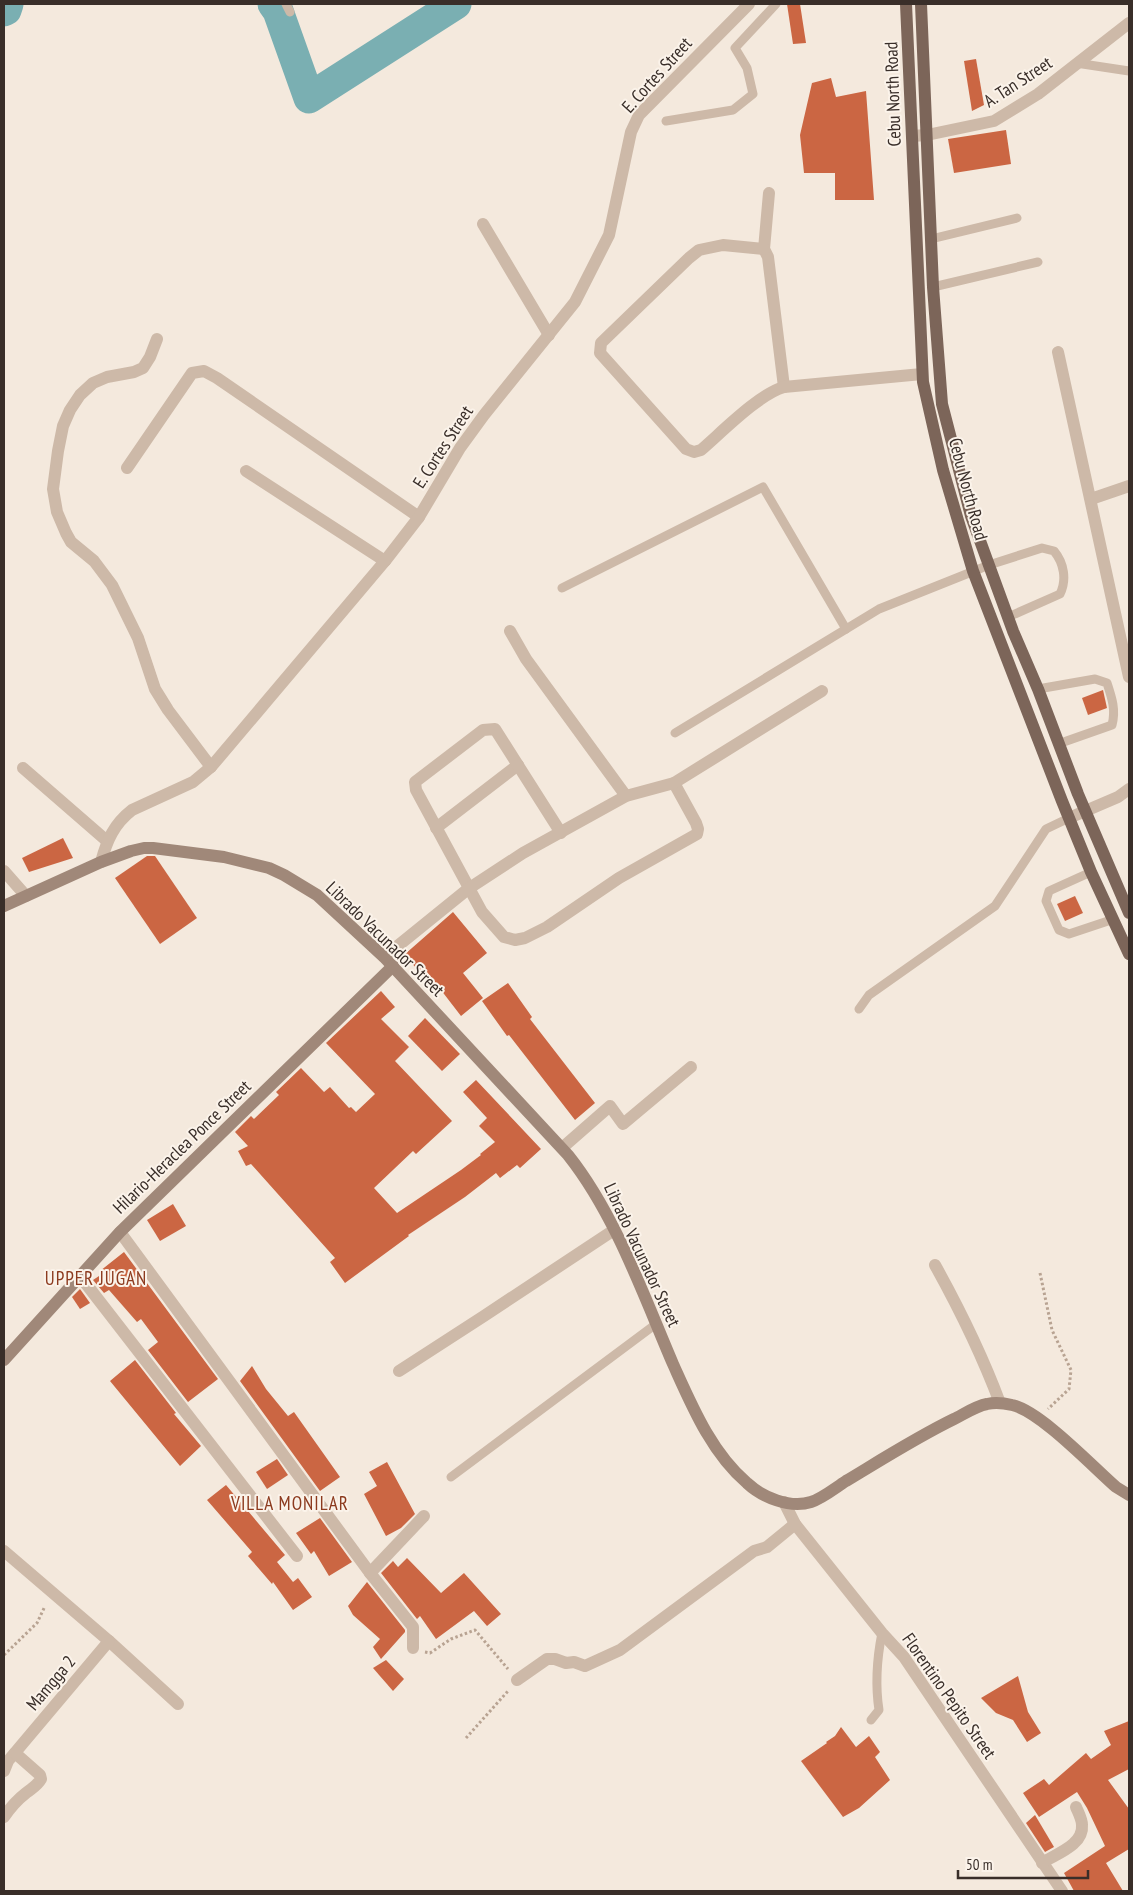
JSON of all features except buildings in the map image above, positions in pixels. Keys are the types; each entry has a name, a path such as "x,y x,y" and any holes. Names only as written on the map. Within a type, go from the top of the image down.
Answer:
{"main road":[{"name":"Cebu North Road","path":"906,4 922,374 943,470 973,572 1069,818 1129,954"},
{"name":"Cebu North Road","path":"921,4 933,287 942,404 971,516 988,565 1058,744 1129,913"}],"street":[{"name":"E. Cortes Street","path":"102,862 107,841 116,826 132,810 193,782 212,767 385,562 418,517 460,448 484,415 575,302 608,235 631,132 639,115 749,4"},
{"name":"A. Tan Street","path":"912,136 927,135 994,121 1038,94 1129,23"},
{"path":"769,193 764,249 768,257 784,386"},
{"path":"482,224 550,335"},
{"path":"764,249 723,245 700,250 689,258 601,343 600,354 686,449 694,452 701,450 764,397 775,389 784,386 922,374"},
{"path":"157,339 150,357 143,368 134,372 107,377 93,383 80,395 70,410 63,426 53,489 57,512 71,542 94,561 112,585 138,638 155,689 168,710 212,767"},
{"path":"1058,352 1129,676"},
{"path":"127,468 192,373 204,371 217,378 418,517"},
{"path":"246,471 385,562"},
{"path":"1091,499 1129,486"},
{"path":"510,631 526,659 626,796"},
{"path":"388,962 468,889 523,853 626,796 674,783 822,691"},
{"path":"561,833 495,728 483,730 415,782 416,790 482,912 504,937 515,940 525,938 547,926 620,878 697,834 696,823 674,783"},
{"path":"436,828 518,765"},
{"path":"22,768 107,841"},
{"path":"1069,818 1118,797 1129,789"},
{"name":"Librado Vacunador Street","path":"4,906 130,851 153,848 224,857 269,868 297,882 317,896 388,962 562,1148 585,1176 614,1230 686,1393 706,1430 722,1457 749,1485 766,1496 784,1502 810,1502 939,1426 987,1404 1000,1403"},
{"path":"4,872 26,896"},
{"name":"Hilario-Heraclea Ponce Street","path":"4,1360 120,1232 388,962"},
{"path":"562,1148 610,1106 623,1124 691,1067"},
{"path":"399,1371 614,1230"},
{"path":"120,1232 370,1573 414,1627 413,1648"},
{"path":"935,1265 986,1364 1000,1403 1014,1405 1038,1418 1116,1487 1129,1496"},
{"path":"80,1276 297,1556"},
{"name":"Florentino Pepito Street","path":"784,1502 795,1524 882,1633 904,1657 1062,1891"},
{"path":"370,1573 424,1516"},
{"path":"517,1680 547,1659 555,1659 566,1663 574,1662 585,1666 620,1650 754,1551 768,1548 795,1524"},
{"path":"4,1551 178,1704"},
{"name":"Mamgga 2","path":"4,1771 8,1760 108,1641"},
{"path":"4,1817 14,1804 36,1786 41,1779 40,1775 15,1752"},
{"path":"1042,1863 1078,1841 1082,1834 1082,1825 1076,1806"}],"lane":[{"path":"666,121 733,110 753,94 747,68 735,48 776,4"},
{"path":"1076,64 1129,71"},
{"path":"931,239 1017,218"},
{"path":"933,287 1038,262"},
{"path":"562,588 762,487 846,629"},
{"path":"675,733 879,609 988,565 1042,548 1054,550 1059,557 1063,572 1064,584 1060,594 1008,616"},
{"path":"1038,689 1095,679 1107,683 1110,691 1115,715 1112,725 1058,744"},
{"path":"859,1009 869,995 995,906 1046,829 1069,818"},
{"path":"1092,872 1049,890 1046,901 1058,930 1069,934 1114,919"},
{"path":"451,1476 656,1324"},
{"path":"871,1720 879,1710 877,1699 878,1655 882,1633"}],"path":[{"path":"1038,1418 1069,1389 1071,1370 1052,1330 1040,1273"},
{"path":"4,1655 37,1623 51,1594"},
{"path":"413,1648 430,1653 451,1639 475,1630 517,1680 466,1738"}],"waterway":[{"path":"4,11 8,4"},
{"path":"273,4 278,11 309,98 456,4"}],"district":[{"name":"UPPER JUGAN","path":"96,1278"},
{"name":"VILLA MONILAR","path":"290,1503"}]}
